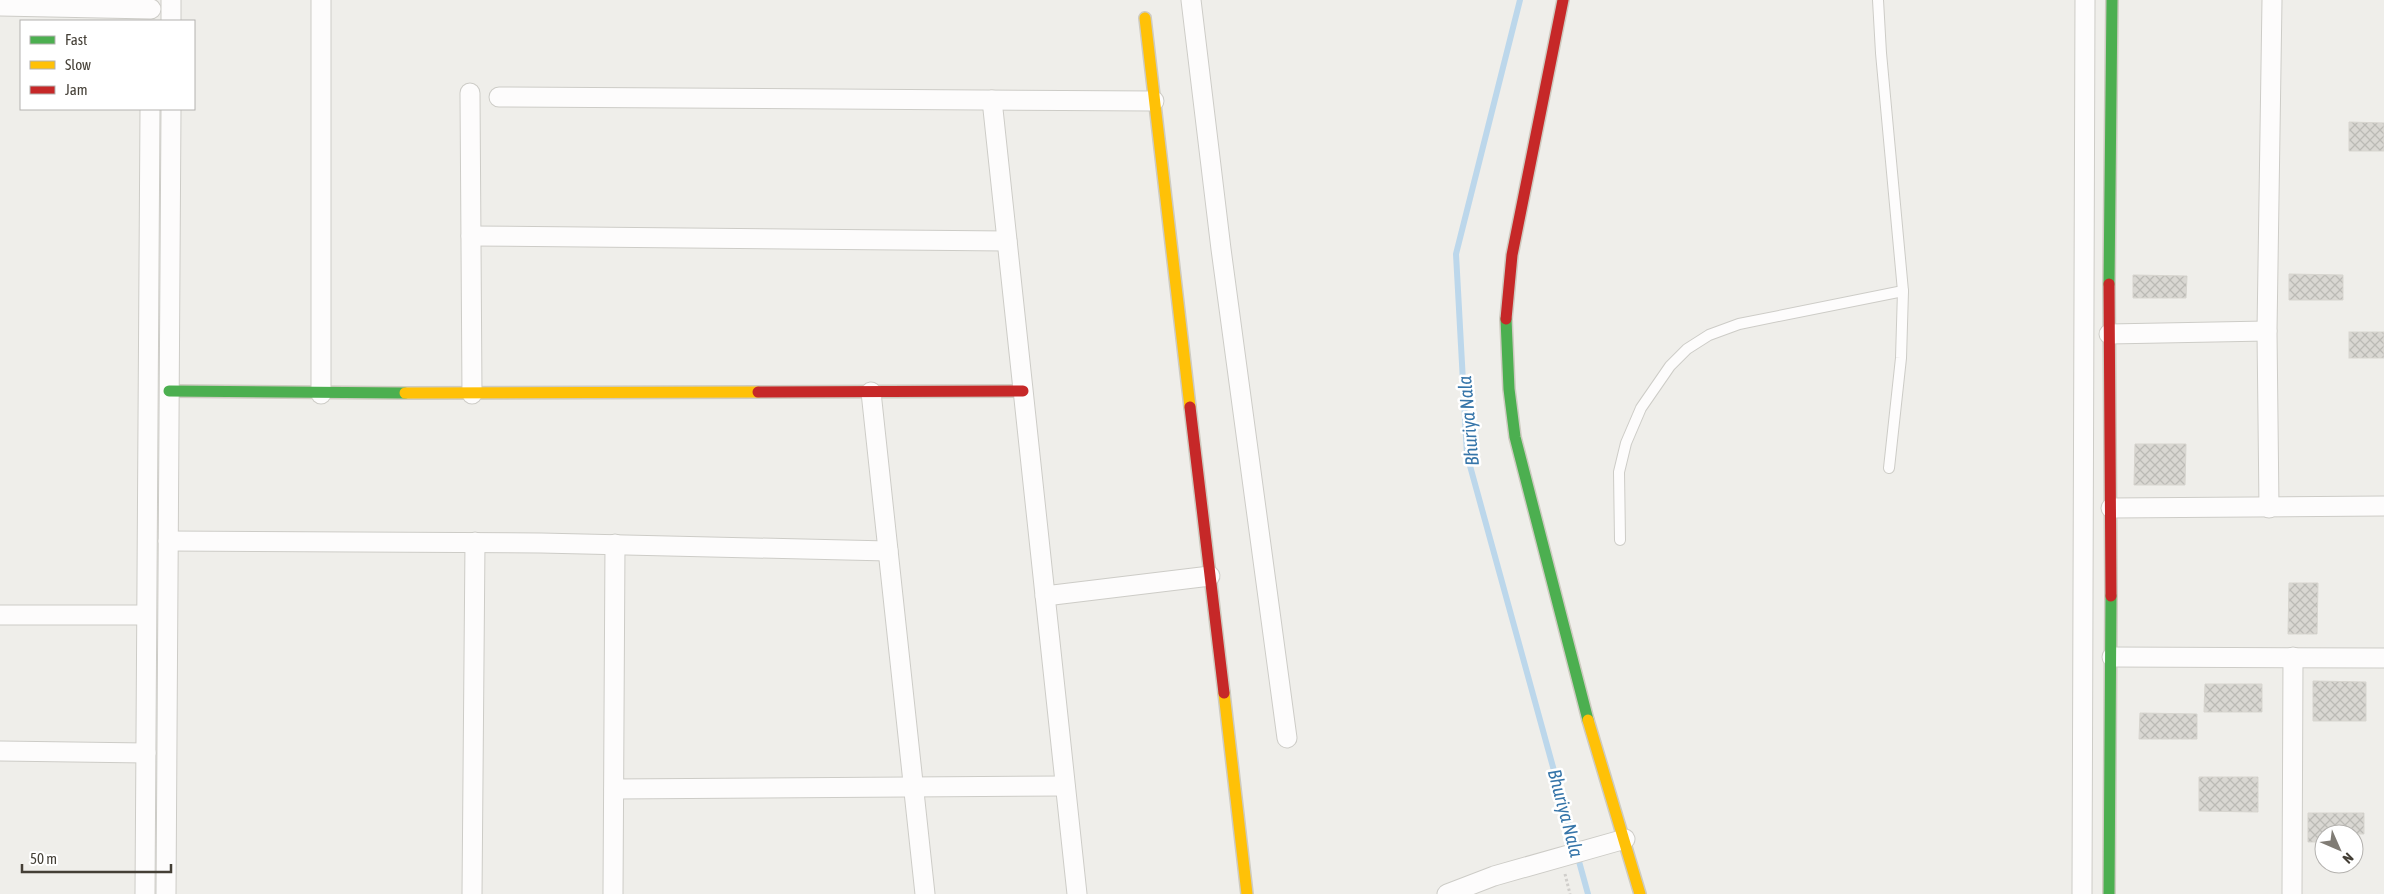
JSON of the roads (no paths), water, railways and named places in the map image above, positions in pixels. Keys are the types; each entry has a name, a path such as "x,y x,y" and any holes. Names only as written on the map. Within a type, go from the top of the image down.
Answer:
{"street":[{"path":"171,20 172,0"},
{"path":"321,0 321,394"},
{"path":"1191,0 1222,259 1287,738"},
{"path":"1563,0 1512,255 1505,328 1509,389 1515,437 1617,842 1640,894"},
{"path":"2082,894 2085,0"},
{"path":"2109,894 2112,657 2109,334 2112,0"},
{"path":"2269,508 2267,331 2272,0"},
{"path":"0,6 151,10"},
{"path":"1145,18 1247,894"},
{"path":"470,93 472,394"},
{"path":"499,97 1154,101"},
{"path":"992,100 1077,894"},
{"path":"145,894 150,110"},
{"path":"166,894 171,110"},
{"path":"471,236 1007,241"},
{"path":"2109,334 2267,331"},
{"path":"169,391 472,394 1023,390"},
{"path":"871,392 925,894"},
{"path":"2111,508 2384,506"},
{"path":"168,541 474,542 888,551"},
{"path":"472,894 474,542"},
{"path":"613,894 615,544"},
{"path":"1045,596 1210,576"},
{"path":"0,615 146,616"},
{"path":"2112,657 2384,658"},
{"path":"2292,894 2293,657"},
{"path":"0,751 146,753"},
{"path":"614,789 1065,786"},
{"path":"1447,894 1494,876 1570,853 1617,842"}],"lane":[{"path":"1878,0 1881,53 1903,291 1901,358 1889,468"},
{"path":"1620,540 1619,472 1626,442 1641,408 1670,366 1687,349 1709,335 1739,324 1903,291"}],"waterway":[{"name":"Bhuriya Nala","path":"1520,0 1456,254 1467,455 1588,894"}]}
